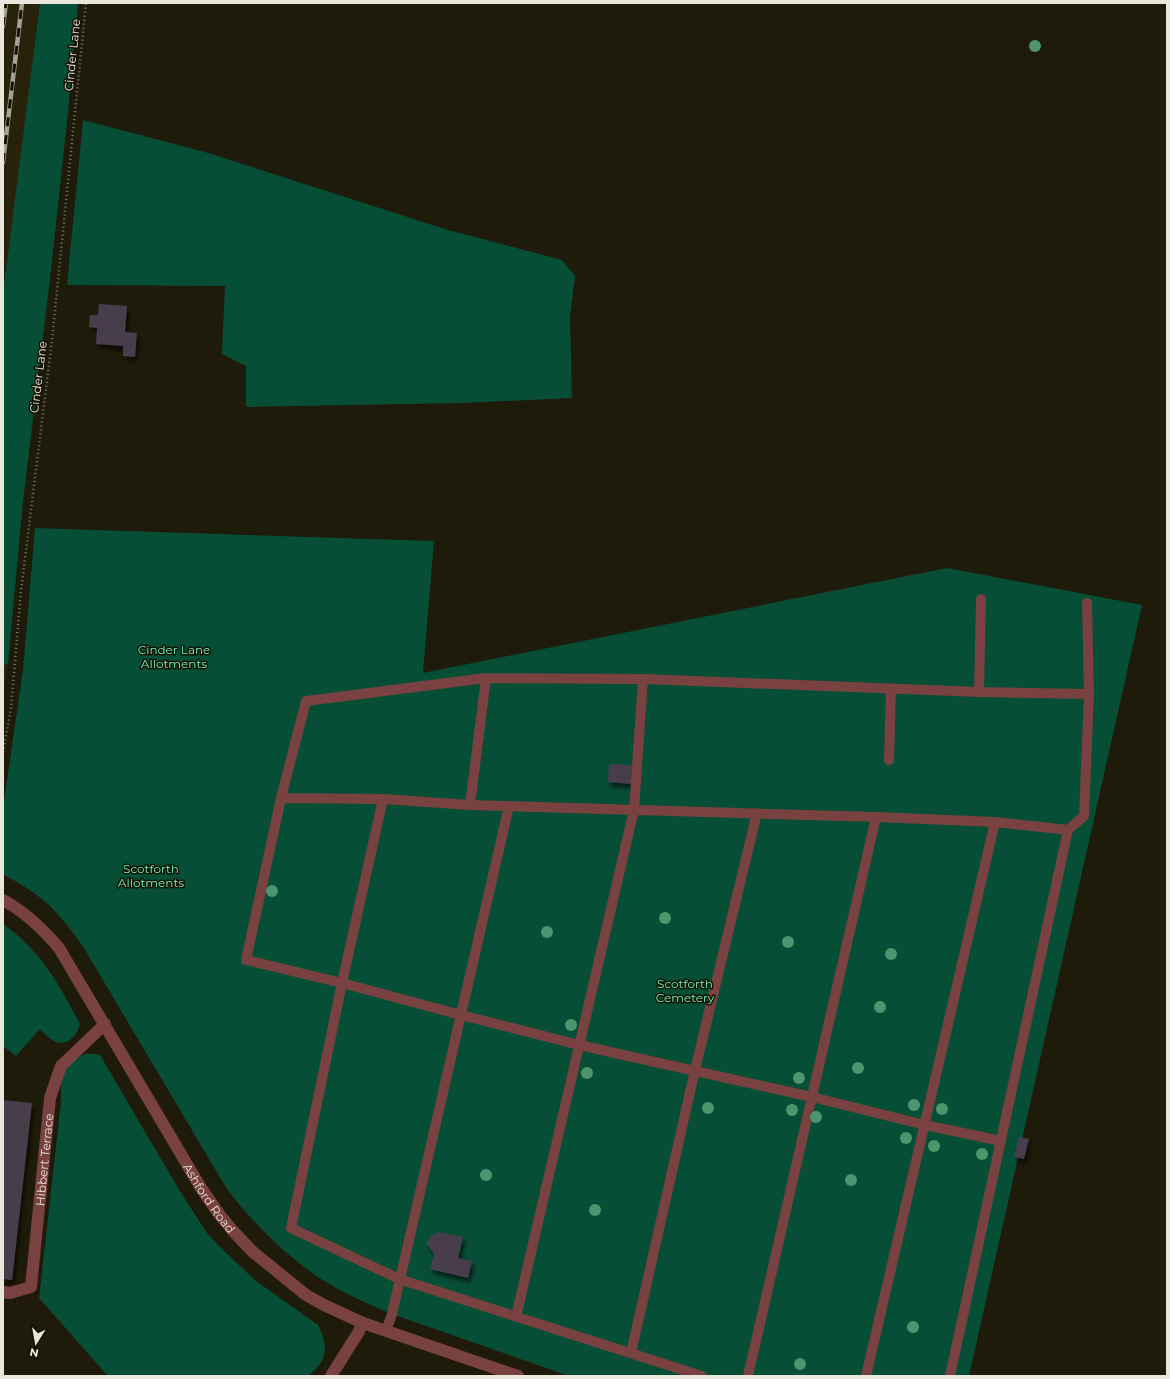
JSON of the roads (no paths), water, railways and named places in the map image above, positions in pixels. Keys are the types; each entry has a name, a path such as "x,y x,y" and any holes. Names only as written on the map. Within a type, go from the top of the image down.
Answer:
{"street":[{"name":"Ashford Road","path":"3,900 28,916 59,948 201,1188 233,1231 254,1252 306,1295 324,1306 363,1323 518,1376"},
{"name":"Hibbert Terrace","path":"3,1292 10,1293 31,1287 50,1098 61,1066 105,1024"},
{"path":"331,1376 363,1323"}],"lane":[{"path":"979,692 981,599"},
{"path":"950,1376 1068,830 1084,816 1088,694 1087,603"},
{"path":"1001,1141 925,1125 812,1096 579,1045 342,983 246,960 281,798 306,702 486,678 643,679 979,692 1088,694"},
{"path":"470,805 486,678"},
{"path":"516,1317 634,810 643,679"},
{"path":"889,760 891,689"},
{"path":"281,798 383,799 470,805 757,812 995,822 1068,830"},
{"path":"383,799 342,983 291,1228 399,1279 702,1376"},
{"path":"386,1331 392,1314 509,806"},
{"path":"630,1353 695,1070 757,812"},
{"path":"748,1376 876,817"},
{"path":"866,1376 995,822"}],"railway":[{"path":"3,26 6,3"},
{"path":"3,162 22,3"}],"park label":[{"name":"Cinder Lane Allotments","path":"174,656"},
{"name":"Scotforth Allotments","path":"151,875"},
{"name":"Scotforth Cemetery","path":"685,990"}]}
